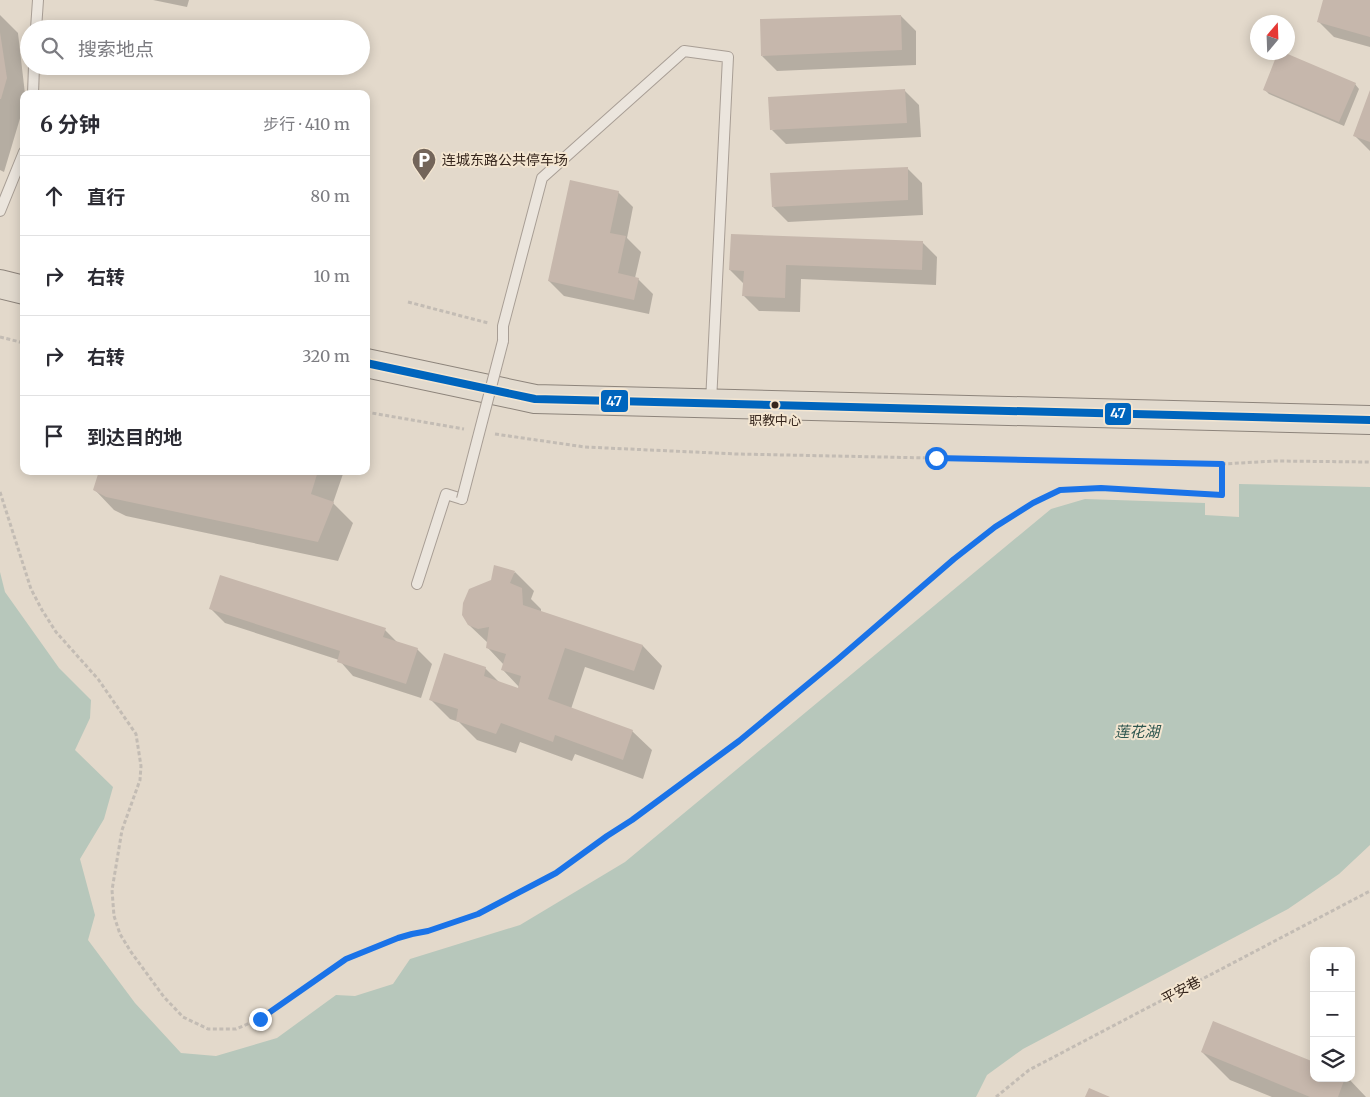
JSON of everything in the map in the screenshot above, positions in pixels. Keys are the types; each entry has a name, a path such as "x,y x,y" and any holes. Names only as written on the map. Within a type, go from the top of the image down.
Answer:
{"main road":[{"path":"0,284 20,289"},
{"path":"370,365 535,399 1370,420"}],"lane":[{"path":"37,20 38,0"},
{"path":"417,584 446,494 462,499 503,341 503,326 542,178 684,51 728,57 711,404"},
{"path":"33,90 34,75"},
{"path":"0,211 20,162"}],"path":[{"path":"408,302 503,326"},
{"path":"0,337 20,342"},
{"path":"370,413 465,430"},
{"path":"493,434 585,447 719,453 1222,464 1275,461 1370,462"},
{"path":"0,492 31,589 42,610 56,632 98,679 136,734 141,766 140,780 122,830 112,890 114,916 120,934 164,997 183,1017 208,1029 236,1029 260,1019 346,959 398,938 428,931 478,914 556,873 739,741 954,559 1014,513 1060,490 1101,488 1222,495 1222,464"},
{"name":"平安巷","path":"996,1097 1029,1070 1370,891"}],"water":[{"name":"莲花湖","path":"1239,484 1370,487 1370,845 1339,874 1288,909 1023,1049 987,1075 976,1097 0,1097 0,572 5,592 59,668 91,700 90,718 75,750 113,787 104,819 80,859 95,915 88,940 135,1003 181,1053 216,1056 277,1038 336,995 355,996 393,984 410,959 520,925 625,862 1051,509 1085,499 1205,503 1205,515 1239,517"}],"building":[{"path":"1323,0 1370,0 1370,37 1317,22"},
{"path":"901,15 902,50 761,56 760,19"},
{"path":"0,32 7,78 1,99 0,99"},
{"path":"1295,57 1356,83 1339,122 1263,90 1275,60 1295,60"},
{"path":"905,89 907,123 770,130 768,97"},
{"path":"1370,90 1370,142 1353,136"},
{"path":"908,167 908,200 772,207 770,173"},
{"path":"570,180 619,191 610,233 626,236 618,273 639,278 634,300 548,281"},
{"path":"731,234 923,241 922,270 786,265 785,298 742,296 744,271 729,270"},
{"path":"98,475 317,475 311,494 334,502 318,542 106,497 93,490"},
{"path":"494,565 515,571 510,583 522,588 523,605 643,645 634,671 565,648 548,699 633,730 623,760 555,735 553,742 501,723 496,734 456,721 458,709 429,700 444,653 486,667 484,676 518,688 521,676 501,670 506,654 486,648 489,627 478,629 468,625 462,615 463,603 469,589 491,580"},
{"path":"220,575 386,628 383,637 418,648 406,684 337,662 340,651 209,609"},
{"path":"1213,1021 1310,1060 1310,1082 1344,1082 1338,1097 1310,1097 1201,1052"},
{"path":"1089,1088 1110,1097 1085,1097"}],"transit line":[{"name":"47","path":"370,364 535,399 1370,420"}],"place":[{"name":"连城东路公共停车场","path":"424,181"},
{"name":"职教中心","path":"775,405"}],"route":[{"path":"260,1019 346,959 398,938 428,931 478,914 556,873 739,741 954,559 1014,513 1060,490 1101,488 1222,495 1222,464 936,458"}]}
